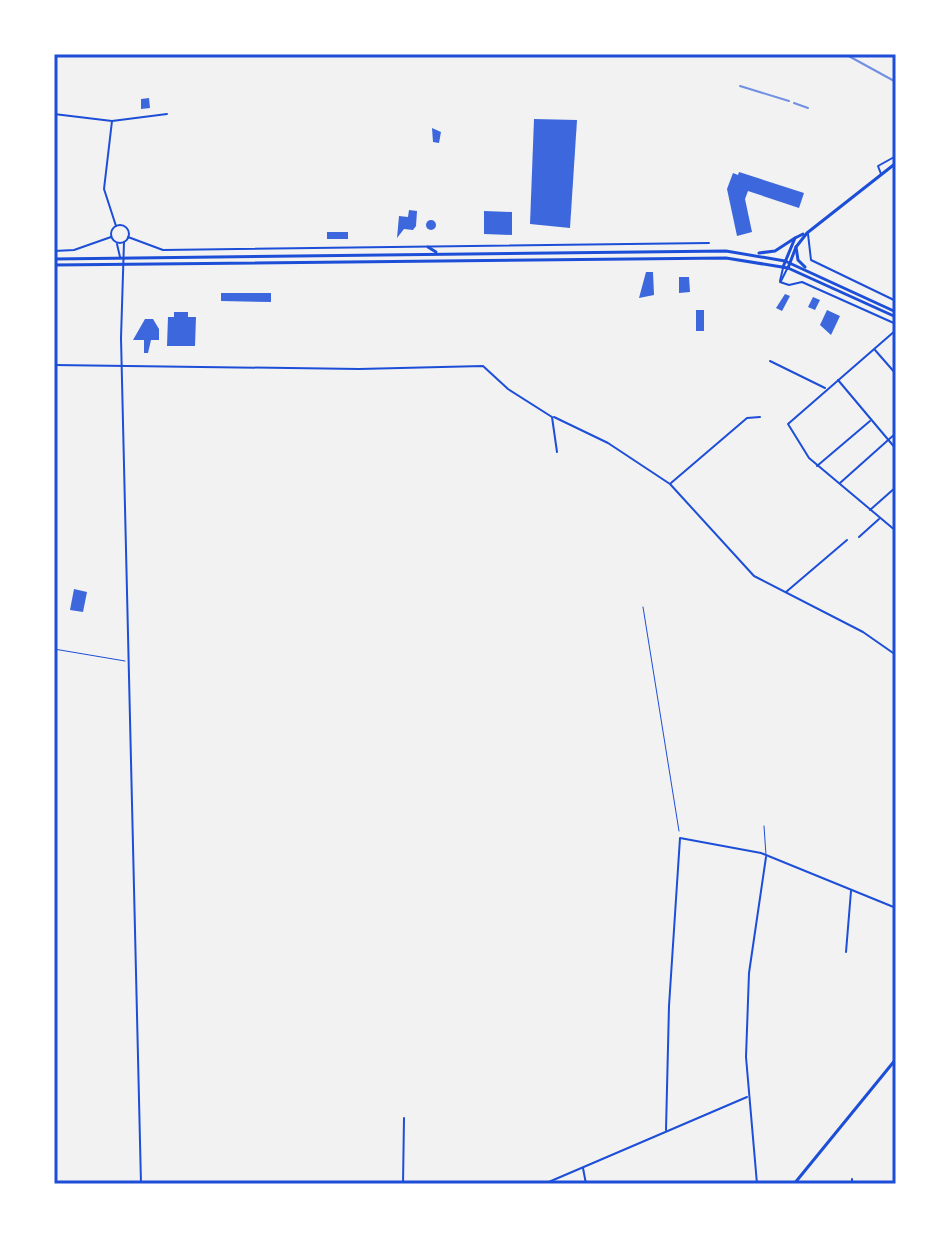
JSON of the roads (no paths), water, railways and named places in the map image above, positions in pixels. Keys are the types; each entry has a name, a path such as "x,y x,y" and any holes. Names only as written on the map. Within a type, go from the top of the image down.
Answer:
{"main road":[{"path":"787,262 807,233 896,163"},
{"path":"54,259 755,254 775,251 807,233"},
{"path":"785,268 795,238"},
{"path":"428,247 439,254"},
{"path":"796,247 798,260 808,270"},
{"path":"755,254 808,270 896,314"},
{"path":"54,265 726,258 785,268 896,314"},
{"path":"794,1184 896,1059"}],"street":[{"path":"54,114 112,121 167,114"},
{"path":"54,251 111,237 116,226 104,189 112,121"},
{"path":"882,175 878,166 896,156"},
{"path":"116,226 126,227 128,237 124,242 120,264 141,1184"},
{"path":"807,233 811,260 896,301"},
{"path":"111,237 116,242 120,258"},
{"path":"128,237 163,250 709,243"},
{"path":"116,242 124,242"},
{"path":"479,260 479,267"},
{"path":"785,268 780,282 802,282 896,324"},
{"path":"896,330 788,424 817,466 896,531"},
{"path":"874,349 896,374"},
{"path":"770,361 826,388"},
{"path":"54,365 359,369 483,366 508,389 552,417 608,443 670,484 754,576 863,632 896,655"},
{"path":"838,380 896,449"},
{"path":"552,417 557,452"},
{"path":"670,484 747,418 760,417"},
{"path":"817,466 871,420"},
{"path":"838,484 896,433"},
{"path":"870,510 896,487"},
{"path":"859,537 880,518"},
{"path":"785,593 847,540"},
{"path":"666,1130 670,994 680,838 766,855 896,908"},
{"path":"757,1184 748,1097 749,973 766,855"},
{"path":"846,952 851,889"},
{"path":"544,1184 748,1097"},
{"path":"403,1184 404,1118"},
{"path":"583,1167 586,1184"},
{"path":"852,1179 852,1184"}],"lane":[{"path":"54,649 128,661"},
{"path":"764,826 766,855"}],"railway":[{"path":"845,54 896,82"},
{"path":"740,86 789,101"},
{"path":"794,103 808,108"}]}
